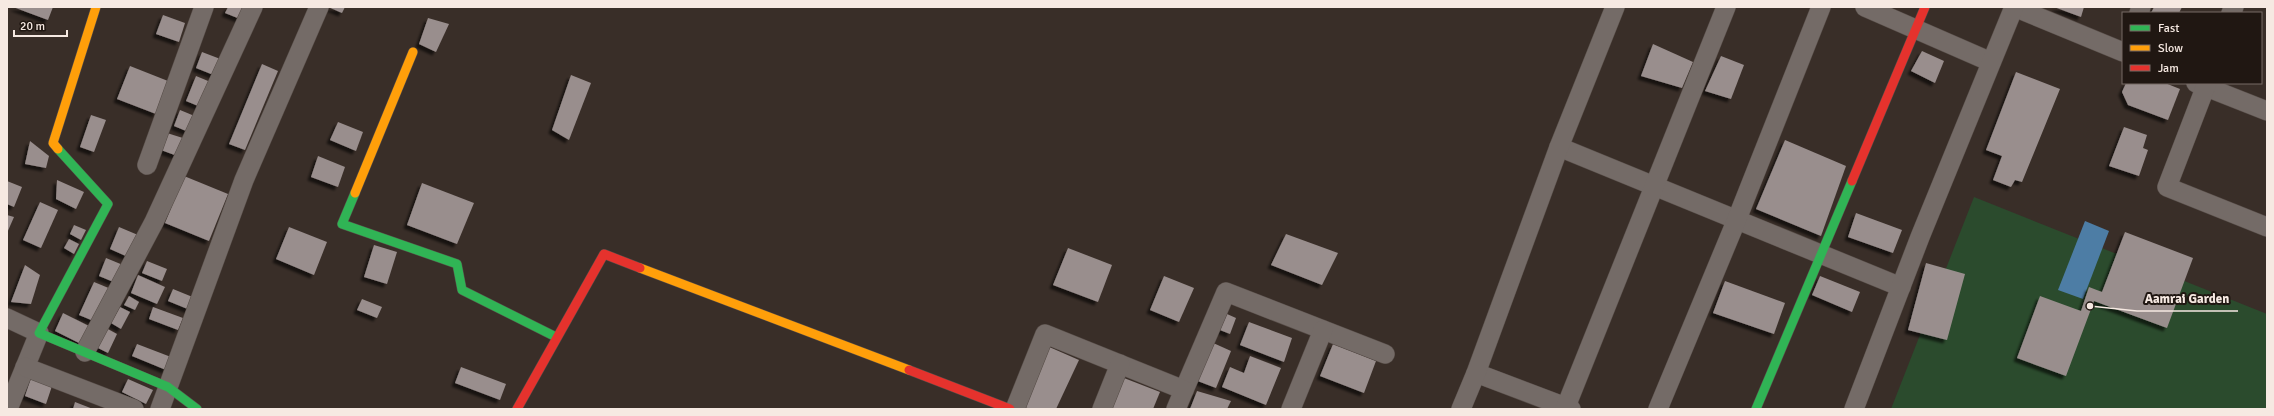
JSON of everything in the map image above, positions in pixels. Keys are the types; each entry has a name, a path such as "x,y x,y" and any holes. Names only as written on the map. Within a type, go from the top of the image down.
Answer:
{"street":[{"path":"14,407 25,367 39,333 108,204 53,144 96,7"},
{"path":"146,165 204,7"},
{"path":"85,352 154,222 253,7"},
{"path":"160,409 244,180 319,7"},
{"path":"1461,409 1476,373 1559,147 1615,7"},
{"path":"1476,373 1567,408 1653,185 1726,7"},
{"path":"1658,409 1737,219 1821,7"},
{"path":"1865,7 1991,62"},
{"path":"1756,409 1925,7"},
{"path":"1854,409 1900,287 2014,7 2122,52"},
{"path":"413,52 342,224 457,264 462,290 556,337"},
{"path":"2267,111 2203,84 2167,187 2267,227"},
{"path":"1559,147 1900,287"},
{"path":"517,409 556,337 604,254 1010,409"},
{"path":"1176,409 1226,292 1385,354"},
{"path":"7,318 168,387 197,409"},
{"path":"1291,409 1323,330"},
{"path":"1015,409 1045,334 1184,390"},
{"path":"1102,409 1120,364"},
{"path":"25,367 134,409"}],"green space":[{"path":"1974,197 2267,314 2267,409 1891,409"}],"water":[{"path":"2085,221 2109,231 2083,299 2058,290"}],"building":[{"path":"13,7 53,7 48,20"},
{"path":"228,7 245,7 240,19 225,13"},
{"path":"328,7 345,7 342,13"},
{"path":"2054,7 2084,7 2081,17"},
{"path":"2154,7 2182,7 2180,12 2152,12"},
{"path":"163,15 185,23 179,42 156,34"},
{"path":"428,18 449,24 436,52 419,44"},
{"path":"1653,44 1693,62 1682,88 1641,76"},
{"path":"1922,51 1944,61 1935,83 1911,71"},
{"path":"202,52 223,60 216,76 196,68"},
{"path":"1721,56 1744,65 1731,99 1705,91"},
{"path":"262,64 278,71 245,150 229,144"},
{"path":"130,66 168,81 156,114 117,99"},
{"path":"2016,72 2060,89 2022,182 2015,180 2011,187 1993,180 2002,156 1986,150"},
{"path":"571,75 591,83 569,140 552,130"},
{"path":"196,76 213,83 203,108 186,101"},
{"path":"2126,84 2168,84 2180,89 2168,120 2128,105 2122,92"},
{"path":"180,110 197,117 191,133 174,126"},
{"path":"91,115 106,120 94,152 80,147"},
{"path":"338,122 363,132 356,151 330,140"},
{"path":"2124,127 2147,135 2143,148 2148,150 2139,176 2109,166"},
{"path":"167,133 186,139 180,157 161,150"},
{"path":"1785,140 1846,166 1821,236 1756,209"},
{"path":"30,141 49,156 46,168 25,164"},
{"path":"318,156 345,167 338,187 311,177"},
{"path":"184,176 228,194 209,241 165,223"},
{"path":"57,180 84,192 76,209 56,199"},
{"path":"7,181 22,187 14,207 7,204"},
{"path":"422,183 474,203 457,244 407,225"},
{"path":"40,202 58,210 41,248 23,240"},
{"path":"1856,213 1902,230 1893,253 1848,237"},
{"path":"7,215 14,217 7,233"},
{"path":"74,225 86,230 81,240 70,234"},
{"path":"119,227 138,235 128,257 110,249"},
{"path":"289,227 327,242 314,275 276,259"},
{"path":"2125,232 2193,258 2167,328 2094,301 2066,376 2017,358 2040,296 2081,311 2089,287 2102,292"},
{"path":"1286,234 1338,253 1322,285 1271,265"},
{"path":"69,239 79,244 74,254 64,248"},
{"path":"374,245 397,252 387,284 364,277"},
{"path":"1068,248 1112,265 1098,302 1053,285"},
{"path":"106,258 123,265 116,283 99,276"},
{"path":"147,261 167,269 162,281 142,273"},
{"path":"1926,263 1965,274 1947,340 1908,330"},
{"path":"25,265 40,275 31,304 11,302"},
{"path":"138,275 165,287 157,304 131,293"},
{"path":"1164,276 1194,288 1179,322 1150,310"},
{"path":"1820,276 1860,292 1852,312 1812,295"},
{"path":"1725,281 1785,303 1774,334 1713,313"},
{"path":"94,282 111,289 96,322 79,315"},
{"path":"173,289 195,298 190,310 168,301"},
{"path":"129,296 139,302 135,310 124,305"},
{"path":"362,299 382,307 377,318 357,310"},
{"path":"120,307 130,312 121,329 111,323"},
{"path":"153,307 183,318 178,330 149,319"},
{"path":"63,313 91,327 83,345 55,331"},
{"path":"1227,314 1236,318 1230,334 1220,330"},
{"path":"1249,322 1292,338 1284,362 1240,345"},
{"path":"106,328 117,334 108,353 96,347"},
{"path":"1211,342 1231,351 1216,388 1195,380"},
{"path":"137,344 171,357 166,370 132,356"},
{"path":"1333,344 1376,361 1364,393 1320,376"},
{"path":"1047,346 1079,360 1056,409 1031,409 1024,407"},
{"path":"1250,356 1281,368 1266,405 1222,387 1230,367 1244,373"},
{"path":"461,367 506,384 500,400 455,383"},
{"path":"31,378 52,386 46,404 25,396"},
{"path":"1124,378 1160,392 1153,409 1110,409"},
{"path":"128,379 153,390 146,404 122,392"},
{"path":"1197,391 1231,401 1227,409 1190,409"},
{"path":"75,402 93,409 73,409"}],"traffic: fast":[{"path":"58,149 108,204 39,333 168,387 197,409"},
{"path":"1756,409 1852,181"},
{"path":"355,193 342,224 457,264 462,290 556,337"}],"traffic: slow":[{"path":"58,149 53,143 96,7"},
{"path":"355,193 413,52"},
{"path":"640,268 909,370"}],"traffic: jam":[{"path":"1852,181 1925,7"},
{"path":"517,409 604,254 640,268"},
{"path":"909,370 1010,409"}],"place":[{"name":"Aamrai Garden","path":"2090,306"}]}
